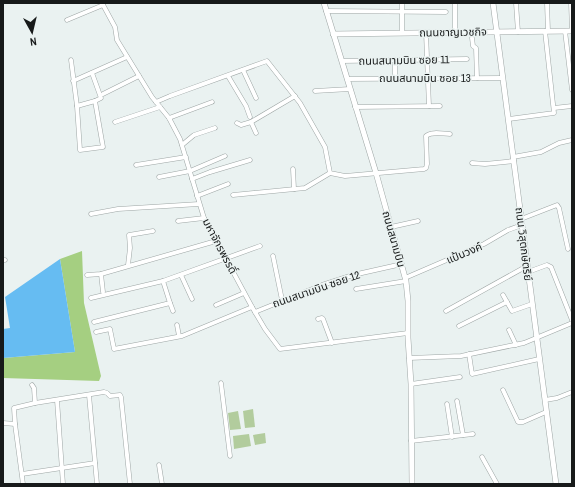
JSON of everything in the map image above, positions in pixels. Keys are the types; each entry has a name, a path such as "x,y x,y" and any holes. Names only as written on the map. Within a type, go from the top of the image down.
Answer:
{"street":[{"name":"ถนนสนามบิน","path":"324,3 376,173 402,264 405,280 408,302 411,384 412,484"},
{"path":"402,3 402,33"},
{"path":"455,3 455,32"},
{"name":"ถนน วิสุตกษัตริย์","path":"493,3 556,484"},
{"path":"516,3 518,32"},
{"path":"509,119 554,113 546,31 547,3"},
{"path":"571,3 572,31"},
{"path":"67,20 103,4"},
{"name":"มหาจักรพรรดิ์","path":"103,4 115,27 117,40 127,58 152,97 169,118 180,139 204,218 252,307 280,349 408,332"},
{"path":"326,11 446,12"},
{"path":"565,31 572,90"},
{"name":"ถนนชาญเวชกิจ","path":"333,34 572,31"},
{"path":"426,33 429,106"},
{"path":"472,38 473,46 476,48 477,78"},
{"path":"73,81 127,58"},
{"name":"ถนนสนามบิน ซอย 11","path":"342,61 467,59"},
{"path":"70,60 77,106 80,150 103,147 95,101"},
{"path":"395,79 396,60"},
{"path":"156,102 268,61 295,96 325,147 330,173"},
{"path":"243,70 251,91 256,98"},
{"path":"77,106 101,98 92,73"},
{"path":"103,94 139,76"},
{"path":"228,76 246,106 250,117"},
{"name":"ถนนสนามบิน ซอย 13","path":"347,79 502,78"},
{"path":"315,91 350,89"},
{"path":"237,123 244,125 251,122 295,96"},
{"path":"169,118 212,102"},
{"path":"116,122 160,106"},
{"path":"355,107 440,106"},
{"path":"554,108 572,106"},
{"path":"251,122 256,133"},
{"path":"182,145 194,135 215,128"},
{"path":"233,195 294,189 309,186 330,173 345,176 424,169 427,164 425,139 427,134 450,134"},
{"path":"472,163 490,163 513,159 541,152 559,143 572,140"},
{"path":"159,177 190,171 225,156"},
{"path":"136,165 186,157"},
{"path":"192,179 250,160"},
{"path":"292,169 294,189"},
{"path":"197,196 228,184"},
{"path":"91,214 118,209 199,204"},
{"name":"แป้นวงค์","path":"356,289 405,280 484,244 521,222 557,205 559,208 568,249"},
{"path":"178,221 204,218"},
{"path":"391,228 418,220"},
{"path":"128,265 130,248 129,235 153,231"},
{"path":"87,275 100,274 216,241"},
{"path":"91,298 163,281 260,246"},
{"path":"273,256 282,300"},
{"name":"ถนนสนามบิน ซอย 12","path":"255,312 322,285 353,275 402,264"},
{"path":"409,358 469,354 516,345 572,321 551,267 547,265 527,269 446,311"},
{"path":"100,274 103,292"},
{"path":"181,275 192,299"},
{"path":"163,281 174,311"},
{"path":"216,306 244,293"},
{"path":"503,295 512,311 532,304"},
{"path":"94,322 170,302"},
{"path":"459,326 507,302"},
{"path":"96,332 110,329 114,349 179,336 252,307"},
{"path":"318,319 323,319 332,342"},
{"path":"177,326 179,336"},
{"path":"508,330 516,345"},
{"path":"469,354 472,374 539,359"},
{"path":"411,384 460,377"},
{"path":"221,383 230,456"},
{"path":"32,385 34,388 35,403"},
{"path":"503,390 518,422 523,422 546,412"},
{"path":"23,484 14,408 35,403 105,392 110,396 119,395 121,397 130,484"},
{"path":"545,400 557,398 572,392"},
{"path":"89,395 97,484"},
{"path":"57,400 63,484"},
{"path":"457,401 463,435"},
{"path":"447,404 452,437"},
{"path":"3,423 15,424"},
{"path":"412,441 473,434"},
{"path":"482,457 497,484"},
{"path":"22,474 95,463"},
{"path":"159,465 162,484"}],"green space":[{"path":"82,251 84,303 101,376 99,381 3,378 3,358 75,352 60,259"},
{"path":"253,409 255,427 245,428 243,411"},
{"path":"238,411 241,429 230,430 228,413"},
{"path":"265,433 266,443 255,445 253,435"},
{"path":"249,434 251,446 234,449 233,436"}],"water":[{"path":"60,259 75,352 3,358 3,329 10,328 5,297"}]}
